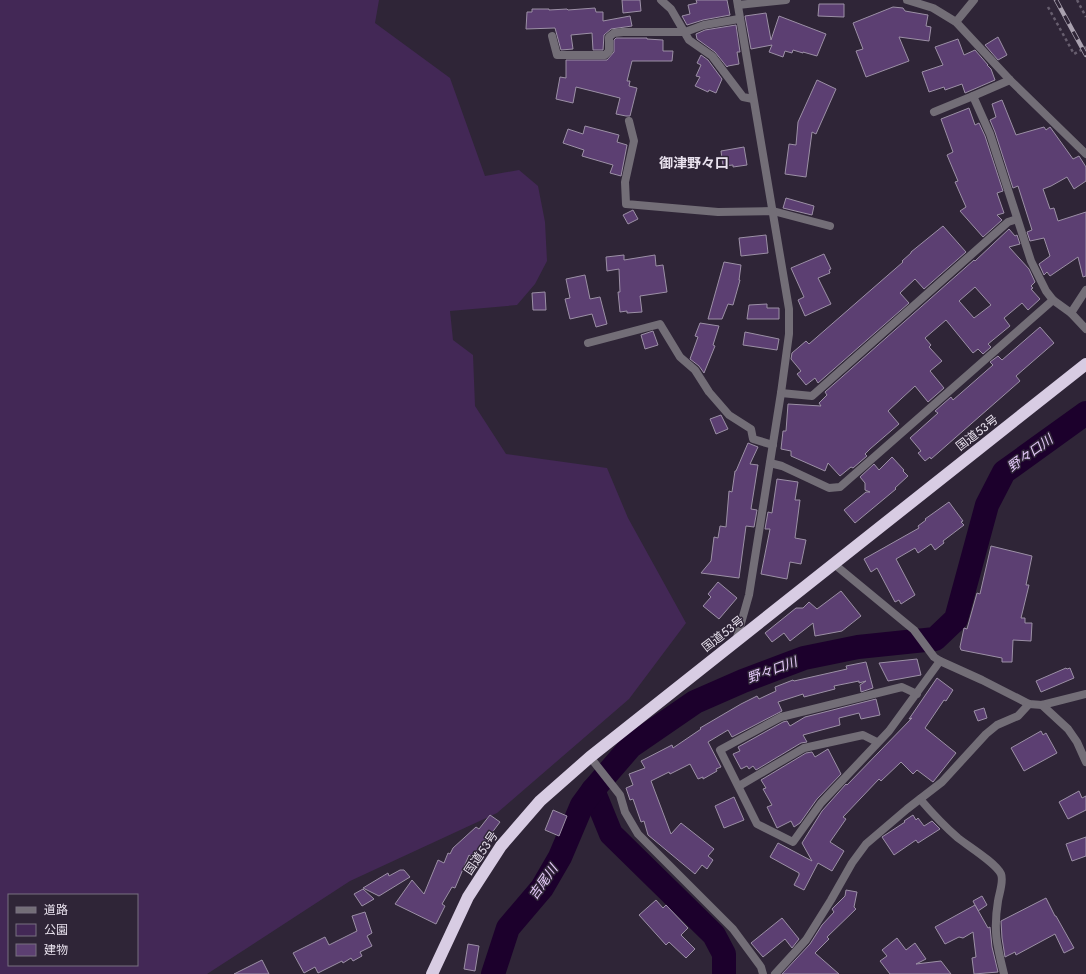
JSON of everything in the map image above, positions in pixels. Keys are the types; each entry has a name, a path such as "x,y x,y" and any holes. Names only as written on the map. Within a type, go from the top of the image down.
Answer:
{"highway":[{"name":"国道53号","path":"432,974 468,897 500,846 540,800 590,757 1086,364"}],"street":[{"path":"661,0 671,9 689,40 712,56 743,96 753,99"},
{"path":"736,641 749,595 789,334 789,309 737,2 786,0"},
{"path":"907,0 933,8 956,22 1010,80 1086,154"},
{"path":"956,22 974,0"},
{"path":"552,36 557,55 605,55 610,50 609,37 614,33 685,32 704,25 740,18"},
{"path":"934,112 1010,80"},
{"path":"973,96 990,134 1031,261 1053,300 1071,313 1086,329"},
{"path":"629,121 634,140 625,182 626,204 718,212 773,211 830,226"},
{"path":"781,392 812,396 1008,222 1017,219"},
{"path":"1071,313 1086,290"},
{"path":"770,463 782,466 829,488 840,487 1053,300"},
{"path":"588,342 660,324 680,357 695,370 709,392 729,414 751,429 753,438 773,445"},
{"path":"834,564 914,630 937,659 1029,704 1042,705 1086,694"},
{"path":"917,694 902,687 781,717 720,750 757,824 793,842 821,803 889,730 917,694 937,659"},
{"path":"775,974 806,940 852,863 866,844 920,798 942,782 986,734 997,725 1018,716 1029,704"},
{"path":"1042,705 1068,728 1086,762"},
{"path":"739,786 804,748 863,735 877,742"},
{"path":"590,757 620,795 625,812 638,834 733,929 761,967 763,974"},
{"path":"920,798 938,820 959,839 989,861 1001,874 1001,883 995,918 995,936 1004,974"}],"path":[{"path":"1077,0 1086,17"},
{"path":"1048,7 1074,54 1086,47"}],"green space":[{"path":"0,0 379,0 375,23 450,78 485,176 519,170 538,186 545,222 547,261 535,284 517,305 450,311 453,340 473,355 475,406 506,454 607,468 628,518 686,623 629,699 497,813 350,881 207,974 0,974"}],"building":[{"path":"622,0 640,0 641,11 623,13"},
{"path":"696,0 727,0 730,15 703,20 687,25 682,16 690,14 688,5 697,3"},
{"path":"819,4 844,4 844,17 818,16"},
{"path":"893,7 903,8 905,11 928,15 926,26 931,27 929,41 899,37 909,61 866,77 856,51 863,49 853,23"},
{"path":"595,8 596,12 603,12 603,21 630,16 632,26 611,29 604,35 603,50 593,50 592,33 571,35 573,49 561,50 555,28 526,29 527,12 532,12 532,9 568,10"},
{"path":"766,13 771,40 779,16 826,34 817,56 793,50 792,53 785,51 783,57 769,52 772,45 751,49 745,16"},
{"path":"736,25 740,52 737,52 739,64 727,67 715,52 697,39 696,34 705,30"},
{"path":"998,37 1007,55 998,60 985,45"},
{"path":"616,38 647,38 663,40 663,51 673,51 672,61 632,61 627,81 630,81 629,86 637,88 630,116 616,114 620,98 576,87 573,103 556,99 560,77 566,78 566,60 607,60 614,52 614,40"},
{"path":"958,39 964,55 975,50 991,69 995,80 965,93 962,84 945,90 944,87 929,92 922,72 943,65 935,47"},
{"path":"701,55 708,60 722,79 716,93 709,90 708,92 695,86 700,77 696,76 701,65 697,63"},
{"path":"817,80 836,89 816,134 812,132 806,177 785,174 789,144 796,145 798,122"},
{"path":"1002,100 1016,135 1044,127 1046,130 1050,127 1073,159 1079,156 1086,167 1086,181 1074,189 1067,177 1043,189 1050,209 1054,208 1058,221 1086,212 1086,276 1083,277 1078,257 1050,276 1047,272 1044,275 1039,264 1050,256 1044,238 1030,241 1027,232 1032,230 1018,186 1013,188 990,120 996,117 992,104"},
{"path":"969,108 975,125 979,123 985,136 1003,191 997,193 1004,213 997,215 1002,220 983,237 960,211 966,207 955,182 958,181 947,155 953,152 941,119"},
{"path":"585,126 619,135 617,142 627,145 621,176 610,173 613,165 582,156 584,150 563,143 568,129 583,134"},
{"path":"744,147 747,165 733,167 733,165 723,166 721,151"},
{"path":"786,198 814,206 812,215 783,208"},
{"path":"633,210 638,219 628,224 623,215"},
{"path":"943,226 966,252 924,289 915,279 900,293 909,303 818,383 815,378 806,385 797,374 801,371 791,359 792,353 806,341 809,344 903,262 902,261 911,252"},
{"path":"1009,229 1015,236 1017,235 1020,244 1009,247 1029,269 1035,282 1031,286 1033,288 1031,289 1040,299 1028,310 1022,303 1004,318 1010,326 988,344 991,347 983,354 978,349 973,353 946,320 925,338 931,345 929,347 942,361 930,371 944,388 928,402 915,386 888,411 899,424 865,454 867,456 853,468 851,467 840,476 828,463 825,471 791,456 791,451 781,449 783,431 786,431 788,404 821,406 819,403 827,395 825,392 974,260 975,261","holes":["975,287 991,305 974,318 959,301"]},
{"path":"766,235 768,253 741,256 739,238"},
{"path":"824,254 831,269 829,270 830,273 818,278 831,304 805,316 798,300 804,297 791,268"},
{"path":"624,255 624,260 655,255 656,266 663,265 667,292 640,296 642,312 620,312 618,292 620,292 619,269 607,271 606,257"},
{"path":"724,262 741,265 740,280 733,305 728,304 722,319 708,319"},
{"path":"585,275 590,299 600,297 607,324 596,327 592,314 570,319 565,299 570,298 566,279"},
{"path":"545,292 546,310 533,310 532,293"},
{"path":"767,304 767,308 779,308 779,319 747,319 749,305"},
{"path":"700,323 719,326 713,345 715,346 704,373 699,366 690,359 698,337 695,336"},
{"path":"1040,327 1054,343 1016,376 1020,381 931,459 930,457 925,461 918,453 921,451 910,438 938,413 935,411 951,397 953,400 993,365 990,362 998,356 1002,360"},
{"path":"653,331 658,345 645,349 641,335"},
{"path":"745,332 779,339 777,350 743,345"},
{"path":"721,415 728,429 716,434 710,419"},
{"path":"748,443 758,447 750,464 758,465 751,509 757,510 754,527 746,526 739,578 701,573 711,561 714,537 718,538 720,526 726,527 729,491 732,492 735,471"},
{"path":"892,457 908,476 895,488 896,489 855,523 844,510 866,492 870,492 865,490 865,483 860,477 874,464 879,470"},
{"path":"777,479 798,482 795,500 800,500 795,538 806,540 801,564 790,562 787,579 761,574 770,529 765,529 768,512 772,513"},
{"path":"949,502 963,521 961,522 964,525 943,541 944,543 935,550 931,544 918,553 915,548 896,559 915,595 901,604 899,600 895,602 877,568 871,572 864,559 919,528 918,526 926,520 925,519"},
{"path":"991,546 1032,556 1026,585 1029,585 1021,618 1025,618 1025,623 1032,623 1031,641 1013,640 1012,662 1002,662 1002,658 961,650 960,647 964,628 967,629 977,593 980,594"},
{"path":"718,582 737,598 719,619 703,606 711,597 708,594"},
{"path":"841,591 861,616 842,631 815,636 813,623 790,641 784,633 772,642 765,633 796,608 803,608 809,602 817,609"},
{"path":"917,659 921,675 888,681 879,663"},
{"path":"866,662 873,688 861,692 860,685 866,681 859,683 859,681 834,686 835,689 804,697 803,694 778,702 782,711 732,737 728,730 708,742 721,767 716,769 717,771 703,779 703,777 698,779 690,764 651,781 671,834 681,823 714,849 708,856 713,860 707,869 702,865 695,874 648,835 644,821 641,822 633,799 630,800 626,788 633,785 629,774 645,768 641,761 672,745 673,748 701,729 700,728 741,704 757,696 759,699 776,691 775,687 793,680 847,669 846,666"},
{"path":"1066,668 1070,668 1074,678 1041,692 1036,681"},
{"path":"937,678 953,690 946,701 944,700 925,728 956,753 933,782 917,770 913,774 901,762 881,781 879,779 843,817 846,819 830,842 844,851 832,871 818,863 804,890 794,885 799,873 770,857 778,843 812,861 802,843 822,811 846,784 847,785 912,718 909,719"},
{"path":"876,699 880,715 861,719 859,713 839,718 840,725 803,735 807,742 801,743 756,770 753,766 749,769 747,766 741,769 733,754 740,751 738,747 783,722 787,721 790,726 805,717"},
{"path":"984,708 987,718 978,721 974,711"},
{"path":"1041,731 1043,735 1046,733 1057,753 1024,771 1011,748"},
{"path":"828,749 841,774 817,799 800,823 794,827 791,821 777,828 767,807 772,805 763,789 766,788 761,780 806,753 812,752 815,757"},
{"path":"1079,791 1082,798 1086,796 1086,810 1068,819 1059,802"},
{"path":"734,797 744,820 724,828 715,806"},
{"path":"553,810 567,816 559,836 545,830"},
{"path":"490,815 500,822 491,834 490,833 473,858 469,855 455,888 452,887 442,904 445,906 436,924 395,904 412,880 424,894 438,860 444,863 448,853 450,854 453,848 476,827 479,829"},
{"path":"913,815 916,820 918,818 924,826 932,821 940,829 918,843 916,840 894,855 882,837"},
{"path":"1086,837 1086,856 1072,861 1066,844"},
{"path":"400,870 404,870 410,877 379,896 363,888 388,873 389,876"},
{"path":"363,889 374,899 362,906 354,894"},
{"path":"846,890 857,892 854,907 856,909 827,937 829,939 815,953 839,974 782,974 810,944 822,925 834,912 832,909 845,896"},
{"path":"982,896 987,905 978,911 973,901"},
{"path":"1046,898 1074,948 1064,953 1055,934 1016,955 1015,952 1005,957 1001,921"},
{"path":"656,900 663,908 666,905 688,928 681,935 695,949 686,958 669,942 666,945 639,915"},
{"path":"975,905 988,928 990,927 992,947 998,972 974,974 972,958 976,957 973,932 963,938 959,937 945,944 935,927"},
{"path":"365,912 372,933 367,936 372,946 360,952 362,956 353,961 351,958 343,963 342,961 318,973 315,967 304,973 293,953 325,937 329,945 357,931 352,916"},
{"path":"782,918 799,939 792,948 785,939 763,957 751,943"},
{"path":"897,938 906,950 915,943 926,959 916,964 941,961 951,974 890,974 880,961 887,956 882,950"},
{"path":"468,944 479,946 475,971 464,969"},
{"path":"262,960 269,974 234,974"}],"waterway":[{"name":"野々口川","path":"493,974 508,928 542,888 560,857 582,805 631,746 695,702 743,681 804,658 858,647 935,639 956,619 987,505 1004,472 1086,413"},
{"name":"野々口川","path":"593,790 611,834 714,935 724,954 724,974"}],"railway":[{"path":"1056,0 1086,55"}],"district":[{"name":"御津野々口","path":"694,163"}],"water label":[{"name":"吉尾川","path":"543,882"}]}
